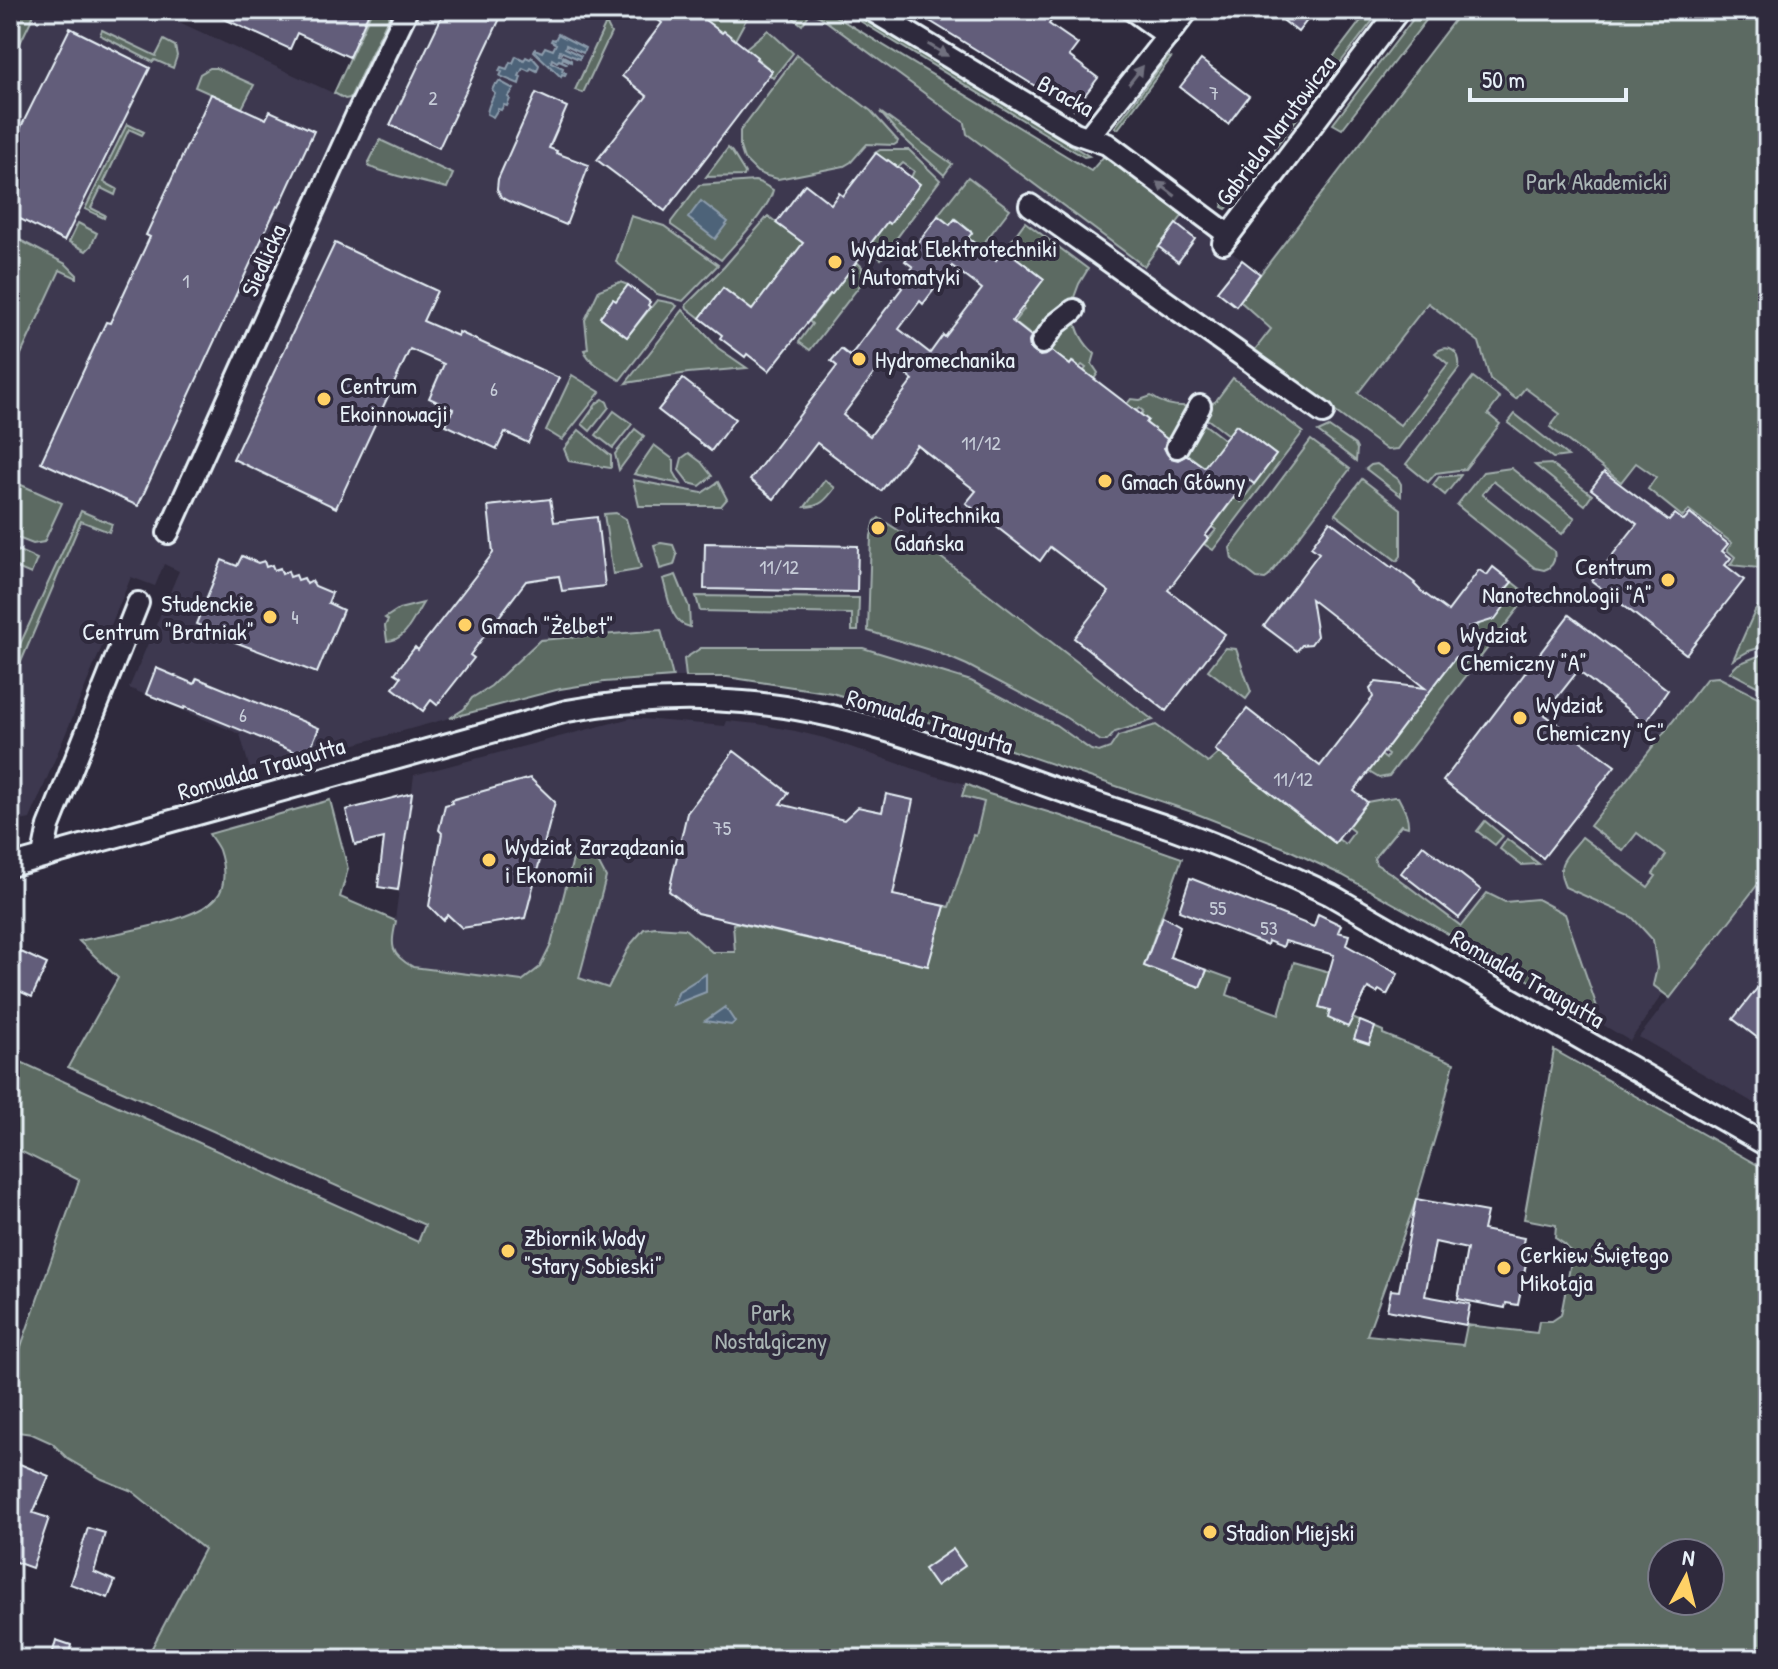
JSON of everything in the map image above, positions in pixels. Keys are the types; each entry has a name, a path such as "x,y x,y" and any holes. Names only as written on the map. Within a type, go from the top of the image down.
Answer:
{"street":[{"name":"Siedlicka","path":"168,533 407,10"},
{"name":"Bracka","path":"871,10 1075,133 1107,144 1225,240"},
{"path":"1132,10 1168,36"},
{"path":"1088,137 1188,10"},
{"name":"Gabriela Narutowicza","path":"1225,240 1399,10"},
{"path":"1030,205 1323,413"},
{"path":"1042,343 1056,324 1074,310"},
{"path":"1177,447 1200,406"},
{"path":"43,856 49,826 138,603"},
{"name":"Romualda Traugutta","path":"10,866 567,711 628,702 700,699 780,707 816,713 906,737 1176,830 1275,870 1331,895 1768,1146"}],"shaded area":[{"name":"Politechnika Gdańska","path":"10,10 153,10 333,93 372,10 825,10 1091,171 1104,156 1259,273 1327,187 1768,563 1768,813 1661,951 1653,985 1663,993 1630,1041 1502,964 1342,875 1285,848 1192,812 920,719 810,689 727,677 657,677 588,684 540,693 251,773 240,734 129,688 179,571 164,564 155,586 131,577 30,819 10,823"},
{"path":"631,718 725,726 727,721 795,731 966,784 963,796 985,801 976,836 972,836 949,906 930,984 375,999 395,920 414,775"},
{"path":"1768,871 1768,1111 1639,1037"}],"green space":[{"path":"10,10 36,10 10,64"},
{"path":"372,10 392,10 350,98 345,99 334,93"},
{"path":"692,10 744,10 749,14 735,40"},
{"path":"784,10 825,10 1091,171 1104,156 1183,215 1144,266 967,134 965,123 819,16 810,13 802,25"},
{"path":"842,10 849,10 1089,156 1084,157"},
{"path":"1369,10 1381,10 1232,203 1226,209 1222,207 1224,200"},
{"path":"1420,10 1434,10 1342,129 1333,124"},
{"name":"Park Akademicki","path":"1462,10 1759,10 1768,22 1768,569 1730,565 1735,557 1727,550 1732,543 1689,510 1683,517 1648,489 1656,477 1636,463 1621,482 1550,427 1560,414 1525,388 1516,399 1490,379 1479,342 1428,303 1358,393 1400,425 1448,364 1435,353 1445,348 1456,353 1459,368 1398,449 1387,450 1254,351 1271,329 1240,301"},
{"path":"606,23 611,33 583,93 575,90"},
{"path":"102,30 156,56 164,40 175,46 177,56 173,68 155,60 153,62 100,35"},
{"path":"768,30 793,53 773,78 769,74 771,71 746,48"},
{"path":"797,55 871,111 897,143 867,144 844,166 778,179 757,172 744,159 740,131"},
{"path":"1168,57 1171,58 1118,129 1115,127"},
{"path":"210,68 254,85 242,108 195,87 200,74"},
{"path":"880,112 952,164 944,175 898,133"},
{"path":"127,124 144,132 142,135 129,129 104,182 117,189 115,195 101,188 91,208 105,215 104,218 85,209"},
{"path":"380,140 453,174 447,188 369,167"},
{"path":"728,148 744,176 706,177"},
{"path":"880,150 909,150 940,180 881,259 864,252 887,222 890,223 914,171 903,163 898,168 875,153"},
{"path":"968,177 1010,209 980,248 968,238 972,232 955,219 950,225 938,215"},
{"path":"755,181 773,190 770,198 721,260 671,225 699,185"},
{"path":"631,216 664,226 718,265 683,301 657,294 616,262"},
{"path":"768,216 819,255 752,310 723,288 700,318 686,305"},
{"path":"1025,222 1088,269 1073,300 1036,339 1014,322 1044,279 1005,249"},
{"path":"78,223 97,233 86,251 69,242"},
{"path":"10,235 66,264 77,278 60,270 10,378"},
{"path":"857,262 867,276 810,350 799,342 812,324 809,321"},
{"path":"620,282 628,285 600,317 627,337 657,300 677,306 620,380 595,364 584,350 588,349 585,320 599,290"},
{"path":"683,310 718,348 747,368 626,383"},
{"path":"1075,318 1082,338 1095,354 1092,364 1098,373 1094,379 1082,365 1079,368 1073,362 1070,365 1046,347"},
{"path":"572,375 600,392 562,440 546,430"},
{"path":"1473,377 1500,398 1488,414 1500,424 1465,469 1436,473 1428,482 1406,464"},
{"path":"1233,378 1303,432 1213,550 1204,544 1216,530 1212,527 1235,497 1241,502 1276,455 1237,425 1228,435 1202,415 1206,405 1215,402"},
{"path":"1151,396 1170,405 1191,406 1171,442 1146,423 1141,415 1143,411 1139,408 1136,411 1127,404 1131,399"},
{"path":"603,399 609,407 590,431 582,424"},
{"path":"614,411 632,424 613,448 596,435"},
{"path":"1515,414 1568,456 1553,458 1508,423"},
{"path":"1200,421 1225,440 1206,468 1181,450"},
{"path":"1329,427 1355,445 1356,461 1318,432"},
{"path":"635,429 644,436 619,470 615,454"},
{"path":"579,430 611,456 610,468 569,461 564,449"},
{"path":"1311,440 1350,469 1268,577 1257,578 1232,559 1230,548"},
{"path":"654,445 674,460 674,472 681,484 634,474"},
{"path":"689,453 712,476 700,486 689,483 679,470 682,458"},
{"path":"1377,464 1398,479 1401,496 1366,469"},
{"path":"1551,464 1592,495 1585,505 1535,465"},
{"path":"1511,468 1575,518 1562,534 1493,481 1482,494 1554,551 1553,563 1544,570 1535,568 1457,505 1483,472"},
{"path":"1461,475 1445,495 1433,485 1439,477"},
{"path":"1362,479 1401,509 1401,556 1397,561 1335,514"},
{"path":"10,480 62,503 44,542 33,544 10,535"},
{"path":"633,480 702,493 718,482 727,499 721,506 639,506"},
{"path":"825,480 835,488 822,502 805,507"},
{"path":"81,511 112,524 109,532 81,521 15,676 10,670 11,664"},
{"path":"616,513 626,519 641,568 613,574 604,514"},
{"path":"879,518 939,556 1153,720 1115,732 1107,741 1101,741 1062,715 967,665 868,631 871,536 875,521"},
{"path":"654,545 673,545 677,555 674,565 660,569"},
{"path":"10,547 37,559 31,574 10,565"},
{"path":"676,575 689,607 690,627 678,620 668,601 663,579"},
{"path":"1512,582 1527,597 1389,776 1379,778 1369,772 1381,755 1386,759 1388,755 1384,752 1456,657 1464,664 1483,639 1474,631 1512,595 1505,590"},
{"path":"1768,592 1768,645 1733,660 1755,611"},
{"path":"696,596 859,598 858,631 852,631 852,614 700,611"},
{"path":"423,603 404,633 387,641 385,626 388,620 385,618 399,609"},
{"path":"661,630 673,677 560,689 450,718 491,686 540,640"},
{"path":"701,648 863,648 971,681 1056,725 1091,750 1099,752 1110,748 1118,736 1156,725 1208,763 1219,753 1345,844 1354,832 1348,827 1367,802 1398,797 1407,815 1408,827 1401,825 1374,858 1376,864 1461,926 1487,893 1505,902 1537,899 1565,914 1597,1007 1590,1017 1342,875 1285,848 1192,812 920,719 832,693 727,677 686,677 684,659"},
{"path":"1225,648 1236,649 1251,692 1246,699 1208,670"},
{"path":"1768,652 1768,692 1730,672 1738,664"},
{"path":"1718,677 1768,702 1768,871 1670,998 1653,985 1657,968 1653,940 1632,917 1565,887 1561,871 1567,855 1582,837 1648,887 1666,855 1637,833 1623,851 1590,826 1707,678"},
{"name":"Park Nostalgiczny","path":"966,784 1182,858 1144,966 1200,987 1207,970 1232,979 1227,995 1279,1014 1294,962 1340,975 1331,1009 1454,1063 1417,1198 1367,1335 1463,1345 1467,1325 1537,1333 1539,1321 1552,1321 1561,1315 1571,1253 1555,1238 1556,1225 1524,1219 1554,1050 1768,1171 1768,1659 146,1659 204,1549 132,1491 102,1479 68,1459 52,1443 32,1434 10,1431 10,1378 79,1180 10,1146 10,1057 418,1242 425,1225 68,1067 118,978 79,941 172,920 205,907 216,898 224,876 219,850 209,834 330,800 348,869 340,897 396,921 394,948 400,958 413,967 522,981 540,967 551,945 573,859 588,843 606,877 579,978 608,988 630,945 644,929 655,927 685,929 712,952 735,952 733,924 737,923 927,965 945,906 949,907 973,835 976,836 984,802 962,796"},
{"path":"1485,821 1503,836 1495,845 1477,831"},
{"path":"1507,839 1539,864 1521,865 1500,849"}],"water":[{"path":"558,34 585,48 583,53 566,45 565,48 581,56 579,59 560,51 559,54 571,60 563,58 562,61 568,64 552,59 551,62 566,73 561,77 534,51 542,52 545,47 553,50 556,44 551,41"},
{"path":"516,56 524,60 532,57 539,65 537,71 523,68 519,84 500,76 502,72 499,71 501,67 507,69"},
{"path":"499,81 514,89 508,97 507,106 498,109 493,117 487,111 495,93 492,90"},
{"path":"701,201 728,222 715,239 688,218"},
{"path":"706,974 706,992 673,1005 679,991"},
{"path":"725,1007 735,1022 731,1025 705,1021"}],"building":[{"path":"205,10 370,10 349,57 297,33 290,49"},
{"path":"445,10 504,10 439,148 390,125"},
{"path":"645,10 692,10 722,33 724,31 772,71 665,211 597,160 647,96 622,76 662,23"},
{"path":"912,10 1060,10 1049,24 1078,44 1069,56 1098,78 1074,109 1059,97 1035,86"},
{"path":"1270,10 1315,10 1298,32"},
{"path":"70,28 150,68 64,241 10,214 10,149"},
{"path":"1201,60 1249,96 1228,124 1180,87"},
{"path":"536,93 567,107 549,148 589,165 566,225 508,201 501,197 497,189 498,179"},
{"path":"211,94 266,119 270,111 314,131 138,506 41,462 106,322 110,323 150,237 146,235"},
{"name":"Wydział Elektrotechniki i Automatyki","path":"876,153 920,184 769,371 720,338 722,335 700,318 723,288 752,310 803,243 776,223 805,184 831,204 839,193 843,196"},
{"name":"Gmach Główny","path":"938,216 950,225 955,219 972,233 968,238 996,260 1005,249 1044,279 1012,321 1031,336 1030,349 1040,356 1052,351 1070,365 1072,362 1148,420 1146,423 1167,439 1164,448 1170,458 1178,460 1187,455 1204,467 1236,425 1276,455 1254,484 1248,479 1168,590 1225,634 1166,711 1074,638 1109,592 1050,547 1040,561 966,503 976,491 917,445 881,491 817,443 774,499 750,480 837,366 831,361 841,349 850,356 902,288 899,285 913,267 905,261","holes":["952,266 982,289 930,353 899,329","886,358 913,380 870,436 843,415"]},
{"path":"1176,224 1195,239 1178,262 1159,247"},
{"name":"Centrum Ekoinnowacji","path":"335,243 437,291 423,321 458,336 459,332 559,378 528,443 505,432 497,449 446,425 453,409 429,398 444,364 410,349 336,508 233,459"},
{"path":"1242,260 1260,274 1236,306 1217,291"},
{"path":"628,285 650,302 650,307 627,337 600,317"},
{"path":"683,379 735,419 711,451 658,410"},
{"name":"Centrum Nanotechnologii \"A\"","path":"1604,472 1669,521 1675,514 1684,521 1690,514 1728,544 1722,551 1731,558 1725,565 1744,580 1686,654 1592,581 1637,524 1591,489"},
{"name":"Gmach \"Żelbet\"","path":"550,499 554,522 597,517 605,586 562,591 559,576 526,581 470,655 474,658 437,705 431,700 423,711 393,688 401,677 395,673 415,647 418,650 493,553 488,506"},
{"name":"Wydział Chemiczny \"A\"","path":"1330,521 1393,566 1448,611 1479,570 1487,575 1493,567 1512,582 1505,590 1513,595 1495,619 1469,627 1484,638 1464,664 1456,657 1354,791 1367,802 1335,843 1215,750 1247,709 1320,766 1373,697 1370,689 1376,682 1425,688 1311,599 1317,636 1311,644 1302,645 1297,651 1264,626 1319,553 1311,547"},
{"path":"705,543 858,546 857,592 704,589"},
{"name":"Studenckie Centrum \"Bratniak\"","path":"242,556 258,563 264,561 266,567 272,565 274,570 280,568 282,574 288,571 290,577 296,575 298,580 304,578 307,584 312,581 315,586 332,593 328,603 343,610 317,673 196,624 222,560 237,566"},
{"name":"Wydział Chemiczny \"C\"","path":"1569,615 1668,690 1645,723 1578,671 1544,714 1615,766 1543,858 1443,781"},
{"path":"156,668 194,684 197,678 319,728 311,747 295,752 146,694"},
{"path":"734,751 789,793 780,804 844,820 858,807 882,812 886,794 913,800 893,895 945,906 928,966 697,913 669,891 687,813"},
{"name":"Wydział Zarządzania i Ekonomii","path":"530,778 555,802 525,918 462,928 448,915 443,920 429,906 445,805 452,803 451,800"},
{"path":"412,793 398,890 378,887 384,838 355,845 346,810"},
{"path":"1423,845 1481,890 1459,918 1401,873"},
{"path":"1190,878 1314,927 1318,914 1341,925 1338,932 1349,935 1346,945 1398,974 1387,995 1368,988 1348,1027 1328,1018 1330,1010 1319,1007 1334,955 1285,941 1283,947 1268,941 1267,945 1179,911"},
{"path":"1163,916 1180,926 1170,957 1207,970 1200,987 1144,966"},
{"path":"19,951 47,964 32,997 10,987 10,971"},
{"path":"1759,986 1768,994 1768,1046 1733,1019"},
{"path":"1360,1021 1375,1027 1369,1044 1354,1039"},
{"path":"1416,1199 1487,1212 1483,1230 1524,1238 1522,1247 1529,1248 1518,1305 1506,1303 1505,1308 1458,1299 1467,1249 1435,1242 1425,1296 1470,1304 1466,1325 1387,1310 1391,1290 1399,1291"},
{"path":"10,1460 49,1476 33,1513 49,1518 32,1568 10,1560"},
{"path":"88,1528 105,1533 94,1572 115,1581 108,1598 70,1584"},
{"path":"953,1549 965,1566 936,1586 924,1569"},
{"path":"56,1640 71,1645 68,1659 51,1659"}],"place":[{"name":"Wydział Elektrotechniki i Automatyki","path":"835,262"},
{"name":"Hydromechanika","path":"859,359"},
{"name":"Centrum Ekoinnowacji","path":"324,399"},
{"name":"Gmach Główny","path":"1105,481"},
{"name":"Politechnika Gdańska","path":"878,528"},
{"name":"Centrum Nanotechnologii \"A\"","path":"1668,580"},
{"name":"Studenckie Centrum \"Bratniak\"","path":"270,617"},
{"name":"Gmach \"Żelbet\"","path":"465,625"},
{"name":"Wydział Chemiczny \"A\"","path":"1444,648"},
{"name":"Wydział Chemiczny \"C\"","path":"1520,718"},
{"name":"Wydział Zarządzania i Ekonomii","path":"489,860"},
{"name":"Zbiornik Wody \"Stary Sobieski\"","path":"508,1251"},
{"name":"Cerkiew Świętego Mikołaja","path":"1504,1268"},
{"name":"Stadion Miejski","path":"1210,1532"}]}
